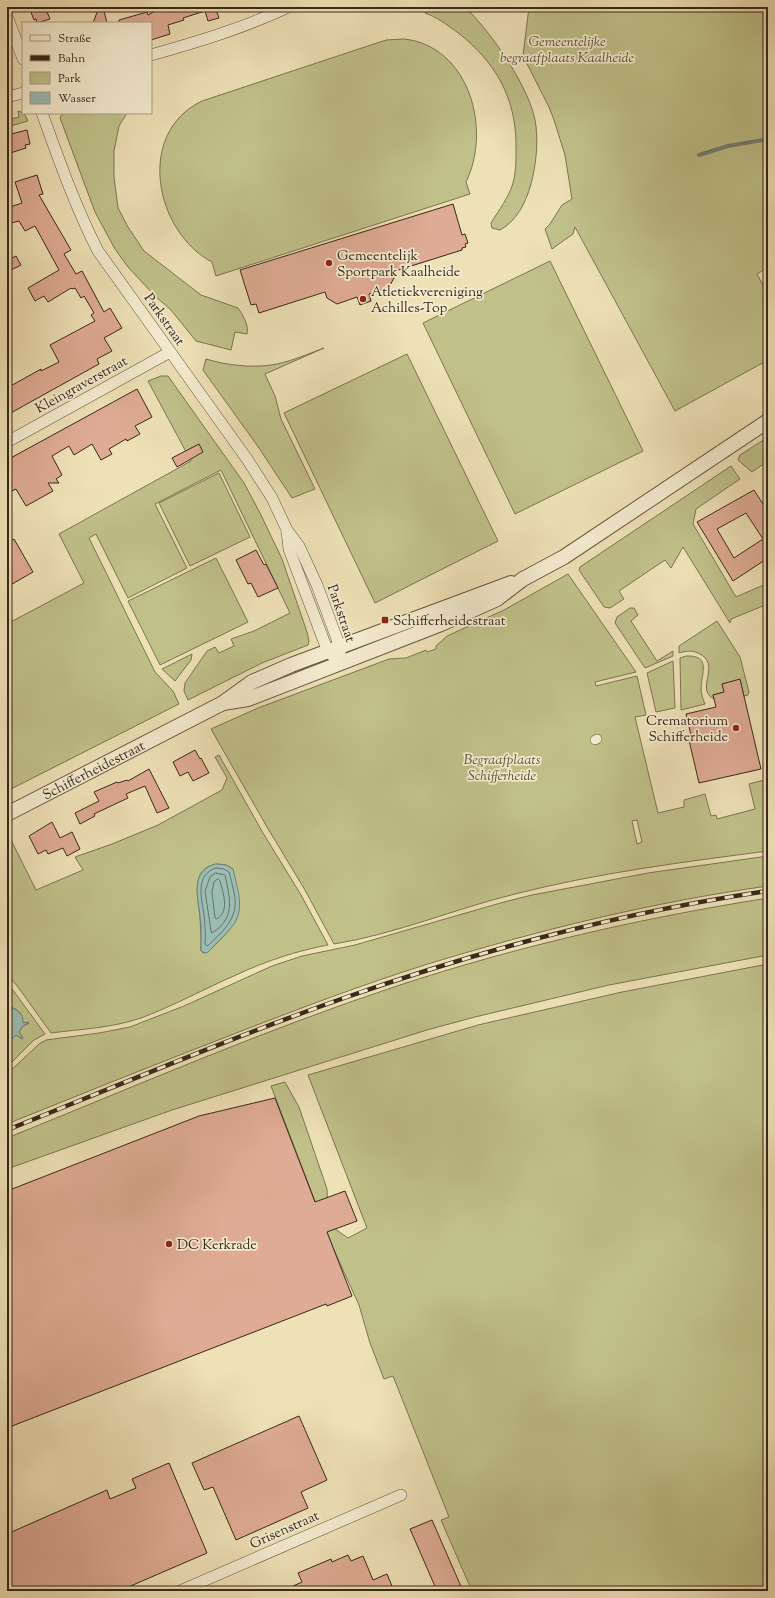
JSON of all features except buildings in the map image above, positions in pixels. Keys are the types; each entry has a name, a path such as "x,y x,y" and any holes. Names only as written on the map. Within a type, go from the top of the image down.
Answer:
{"street":[{"path":"152,56 252,23 288,7"},
{"path":"7,16 22,56"},
{"path":"7,97 22,93"},
{"name":"Parkstraat","path":"42,114 68,185 84,224 98,251 247,459 272,498 287,530 299,546 317,585 334,649 340,664"},
{"name":"Kleingraverstraat","path":"7,442 170,352"},
{"name":"Schifferheidestraat","path":"7,814 223,703 252,682 334,649 523,579 564,557 768,422"},
{"name":"Schifferheidestraat","path":"223,703 248,699 441,624 497,599 523,579"},
{"name":"Grisenstraat","path":"180,1591 400,1495"}],"green space":[{"path":"429,7 465,7 498,46 509,62 519,79 533,112 537,133 537,148 531,184 526,198 516,216 511,222 500,230 492,228 491,223 509,193 514,179 516,166 513,114 508,98 502,83 483,56 457,32 438,19 425,13"},
{"name":"Gemeentelijke begraafplaats Kaalheide","path":"529,7 768,7 768,267 757,274 768,295 768,360 675,411 575,227 573,234 552,249 545,229 562,205 572,199 565,155 554,120 523,56"},
{"path":"404,39 426,45 445,57 459,73 469,93 475,115 476,138 473,161 466,182 470,194 216,276 212,262 192,248 177,229 166,206 160,182 161,158 167,135 181,116 202,101 386,40"},
{"path":"7,106 11,119 19,117 18,111 24,114 28,121 7,127"},
{"path":"62,114 126,114 119,126 114,151 114,177 118,208 128,227 144,251 201,295 238,308 244,317 247,334 235,332 231,350 196,341 171,310 154,295 128,267 115,249 95,212 60,118"},
{"path":"550,261 643,451 515,514 423,323"},
{"path":"324,348 265,374 275,396 281,419 315,489 292,498 259,448 203,370 206,359 238,365 263,366 298,358"},
{"path":"407,354 498,541 375,603 284,413"},
{"path":"161,376 168,376 244,483 282,559 307,632 309,641 308,645 262,663 188,700 184,691 185,683 207,651 215,647 219,653 234,646 231,639 254,631 290,613 221,470 155,504 187,568 128,598 96,534 89,538 155,672 173,691 179,704 7,791 7,624 84,583 59,534 191,461 148,381"},
{"path":"768,437 768,461 752,472 738,460 740,455"},
{"path":"731,466 740,479 696,509 693,524 736,597 768,583 768,604 731,619 730,623 683,547 671,568 665,560 619,591 624,599 610,608 604,607 579,570 580,567"},
{"path":"219,473 250,537 190,566 159,503"},
{"path":"216,558 248,622 160,665 128,601"},
{"name":"Begraafplaats Schifferheide","path":"568,574 636,672 595,682 596,686 637,676 646,715 635,717 658,813 684,807 684,800 705,794 711,816 716,815 717,819 755,809 749,784 768,779 768,786 764,792 768,816 768,851 704,859 577,880 492,900 402,928 357,940 334,944 305,890 211,729 258,708 389,659 406,658 426,650 427,652 436,649 436,646 447,636 504,610","holes":["637,820 642,842 637,844 632,821"]},
{"path":"630,608 634,608 638,615 631,621 657,661 673,651 673,656 645,668 615,623 617,617"},
{"path":"717,621 740,657 749,692 748,695 744,696 740,680 722,684 725,692 713,695 714,699 709,695 707,689 709,670 708,663 705,658 693,651 679,653 679,646"},
{"path":"192,654 191,660 175,681 162,669"},
{"path":"686,656 694,657 702,662 703,672 701,691 705,704 681,710 680,658"},
{"path":"673,661 675,708 656,712 647,673"},
{"path":"219,755 263,833 301,895 328,945 293,953 259,965 141,1018 108,1026 51,1033 7,974 7,832 36,890 83,870 75,857 158,825 222,790 227,778 215,757","holes":["218,864 226,865 233,869 239,905 238,912 232,925 223,937 208,952 203,953 201,951 197,894 199,878 202,871 209,866"]},
{"path":"768,856 768,886 682,900 596,918 428,964 356,988 286,1014 7,1124 7,1074 39,1044 46,1040 130,1027 184,1006 272,966 302,956 355,945 504,902 532,895 648,873"},
{"path":"768,898 768,955 609,985 427,1030 172,1110 7,1169 7,1138 200,1059 347,1003 488,958 581,934"},
{"path":"768,964 768,1591 472,1591 441,1520 449,1517 393,1376 384,1379 370,1343 359,1305 333,1248 271,1086 285,1082 299,1107 327,1189 328,1212 331,1226 348,1238 367,1228 308,1075 478,1025 622,992"},
{"path":"7,982 45,1034 34,1040 7,1067 7,1041 11,1040 16,1035 22,1039 23,1038 19,1032 22,1027 29,1023 23,1023 22,1016 19,1012 14,1008 7,1006"}],"water":[{"path":"215,864 226,865 233,869 240,904 234,924 208,952 205,953 201,951 201,924 197,886 202,873 207,868"},
{"path":"7,1006 21,1014 23,1023 29,1022 22,1027 19,1032 23,1039 16,1035 11,1040 7,1041"}],"waterway":[{"path":"699,155 728,146 768,139"}],"railway":[{"path":"7,1130 259,1029 396,980 553,934 607,921 768,891"}],"place":[{"name":"Gemeentelijk Sportpark Kaalheide","path":"329,263"},
{"name":"Atletiekvereniging Achilles-Top","path":"363,299"},
{"name":"Schifferheidestraat","path":"385,620"},
{"name":"Crematorium Schifferheide","path":"736,728"},
{"name":"DC Kerkrade","path":"169,1244"}]}
